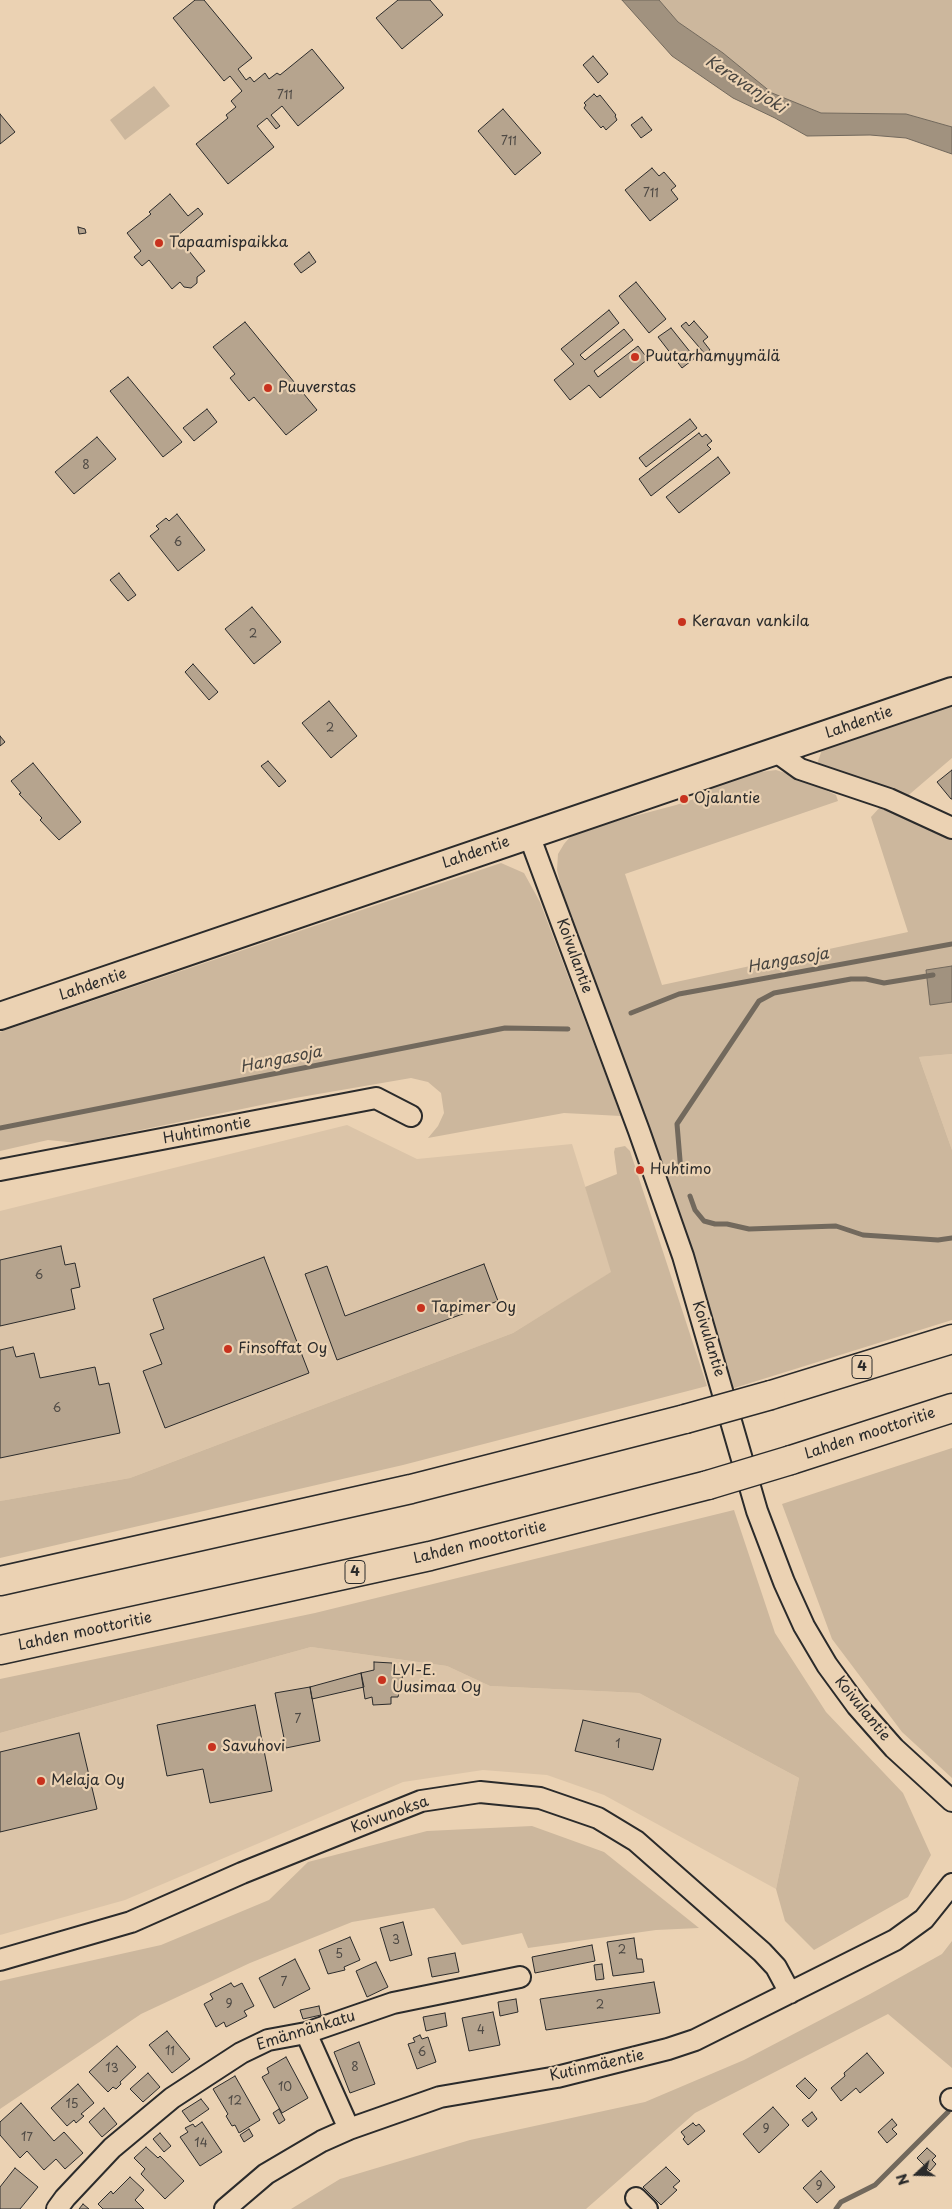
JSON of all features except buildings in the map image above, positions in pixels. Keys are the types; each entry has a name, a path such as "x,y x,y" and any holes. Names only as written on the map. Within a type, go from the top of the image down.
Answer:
{"highway":[{"name":"4","path":"0,1581 410,1489 685,1419 771,1395 952,1339"},
{"name":"Lahden moottoritie","path":"0,1650 430,1556 708,1485 952,1408"}],"main road":[{"name":"Lahdentie","path":"0,1016 952,692"}],"street":[{"path":"775,751 800,769 889,798 952,828"},
{"name":"Koivulantie","path":"529,835 683,1256 757,1512 800,1618 827,1665 857,1706 894,1748 952,1801"},
{"name":"Huhtimontie","path":"0,1170 376,1098 411,1116"},
{"name":"Koivunoksa","path":"0,1960 131,1922 242,1873 420,1801 489,1793 540,1798 598,1818 636,1841 762,1952 776,1967 790,1993"},
{"name":"Kutinmäentie","path":"225,2209 266,2174 322,2141 349,2129 451,2095 557,2077 668,2049 703,2036 895,1940 924,1919 952,1884"},
{"name":"Emännänkatu","path":"57,2209 64,2198 112,2148 172,2098 241,2053 268,2040 306,2033 393,2003 520,1977"},
{"path":"306,2033 349,2129"}],"shaded area":[{"path":"659,0 952,0 952,127 906,114 821,113 772,93 723,53 678,22"},
{"path":"154,86 170,106 125,140 110,120"},
{"path":"952,704 952,758 904,799 820,770 818,761 822,750 828,746"},
{"path":"776,770 795,776 836,795 838,801 625,874 662,985 908,932 871,817 881,806 952,835 952,1054 919,1057 952,1150 952,1320 731,1389 562,891 557,870 558,854 570,837 582,830 697,798 717,785 753,773"},
{"path":"501,863 524,873 540,902 621,1116 564,1113 428,1138 438,1126 444,1113 441,1093 428,1082 411,1078 295,1098 78,1143 48,1140 0,1151 0,1032"},
{"path":"952,1054 952,1150 919,1057"},
{"path":"347,1125 417,1159 572,1144 612,1272 513,1333 130,1478 0,1501 0,1211"},
{"path":"625,1146 630,1151 707,1386 403,1465 0,1558 0,1501 130,1478 513,1333 611,1272 585,1187 617,1174 615,1148"},
{"path":"952,1448 952,1778 902,1732 832,1639 782,1504"},
{"path":"734,1510 775,1633 826,1712 903,1793 931,1855 908,1897 814,1950 785,1921 776,1889 799,1778 639,1693 490,1686 447,1666 311,1647 0,1733 0,1679 315,1613"},
{"path":"311,1647 447,1666 490,1686 639,1693 799,1778 776,1889 604,1795 547,1775 483,1770 403,1782 125,1900 0,1935 0,1733"},
{"path":"532,1826 604,1852 699,1928 656,1930 528,1948 522,1933 462,1945 434,1908 352,1922 250,1963 141,2014 0,2109 0,1981 161,1945 269,1900 308,1862 427,1831"},
{"path":"952,1941 952,2068 888,2014 695,2113 586,2209 291,2209 340,2179 470,2140 645,2102 744,2060 870,1994 942,1954"}],"water":[{"name":"Keravanjoki","path":"622,0 659,0 678,22 723,53 772,93 821,113 906,114 952,127 952,154 906,138 870,135 807,136 733,98 672,56"},
{"path":"952,966 952,1002 930,1005 926,970"}],"waterway":[{"name":"Hangasoja","path":"631,1013 679,994 952,944"},
{"path":"681,1172 677,1124 759,1001 774,993 851,979 866,979 884,983 933,975"},
{"name":"Hangasoja","path":"0,1128 505,1028 568,1029"},
{"path":"690,1196 695,1210 704,1221 715,1224 727,1224 749,1229 836,1226 863,1235 938,1240 952,1238"},
{"path":"836,2209 841,2202 875,2185 948,2112"}],"place":[{"name":"Tapaamispaikka","path":"159,243"},
{"name":"Puutarhamyymälä","path":"635,357"},
{"name":"Puuverstas","path":"268,388"},
{"name":"Keravan vankila","path":"682,622"},
{"name":"Ojalantie","path":"684,799"},
{"name":"Huhtimo","path":"640,1170"},
{"name":"Tapimer Oy","path":"421,1308"},
{"name":"Finsoffat Oy","path":"228,1349"},
{"name":"LVI-E. Uusimaa Oy","path":"382,1680"},
{"name":"Savuhovi","path":"212,1747"},
{"name":"Melaja Oy","path":"41,1781"}]}
